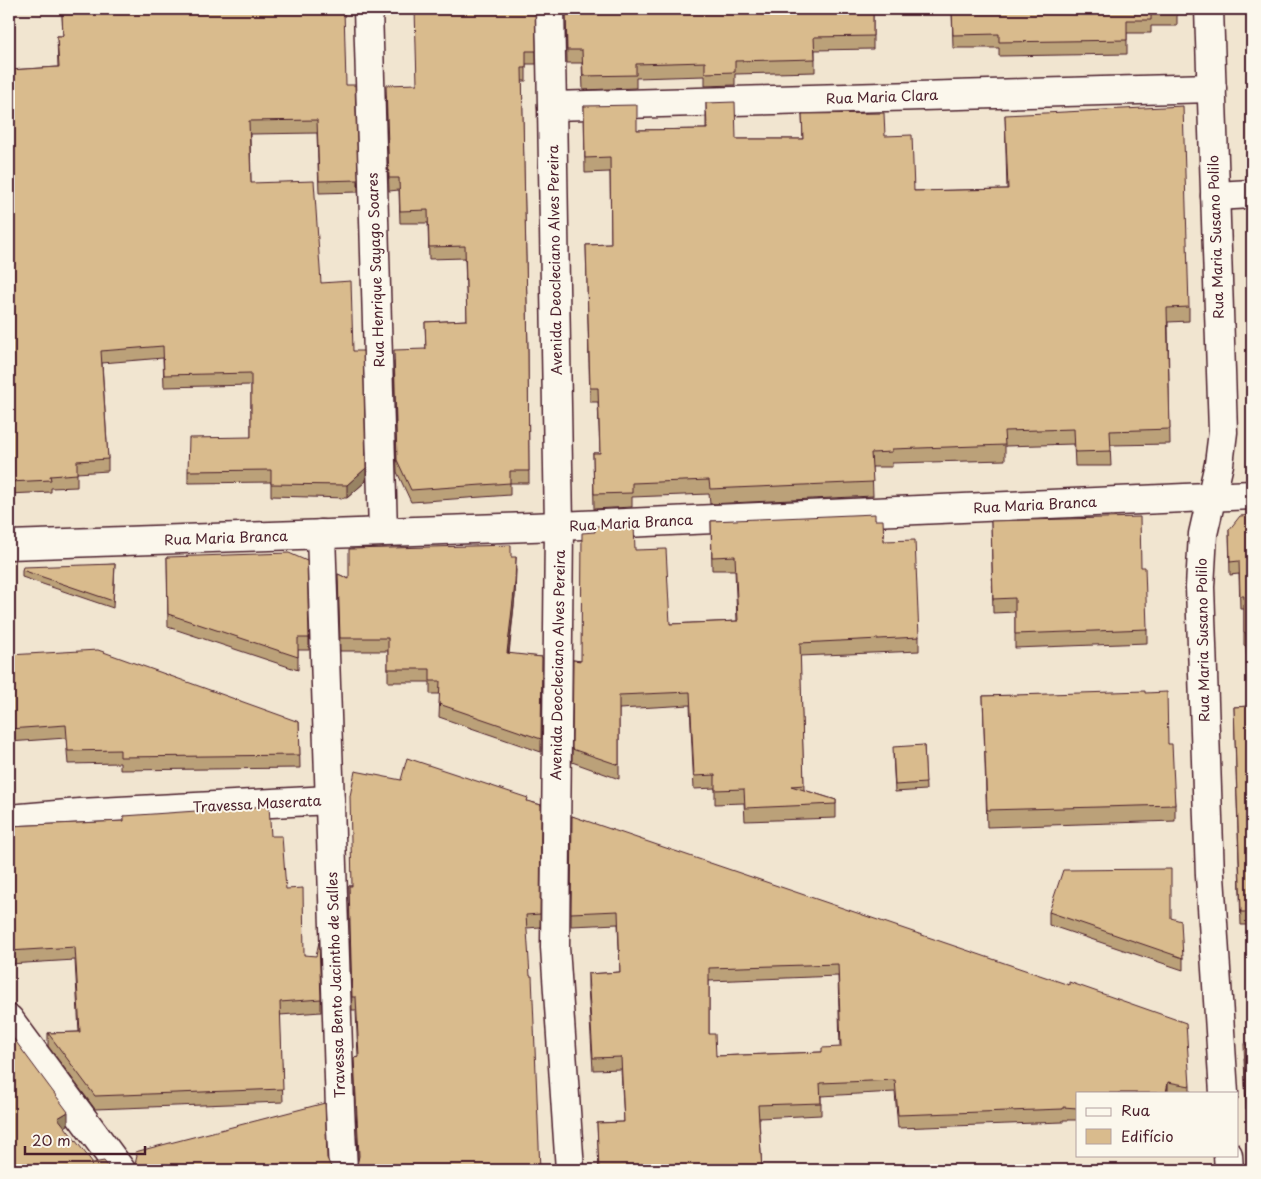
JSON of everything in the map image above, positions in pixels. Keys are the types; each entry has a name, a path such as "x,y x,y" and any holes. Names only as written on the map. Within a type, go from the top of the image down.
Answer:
{"street":[{"name":"Rua Henrique Sayago Soares","path":"368,9 383,532"},
{"name":"Avenida Deocleciano Alves Pereira","path":"550,9 559,526 555,947 570,1170"},
{"name":"Rua Maria Susano Polilo","path":"1209,9 1223,432 1219,464 1203,534 1200,586 1210,876 1224,1092"},
{"name":"Rua Maria Clara","path":"552,106 1212,88"},
{"path":"1215,196 1252,194"},
{"name":"Rua Maria Branca","path":"9,545 559,526 1252,495"},
{"name":"Travessa Maserata","path":"9,819 90,812 330,800 321,534"},
{"name":"Travessa Bento Jacintho de Salles","path":"330,800 343,1170"},
{"path":"9,1019 121,1170"},
{"path":"1228,1156 1229,1170"}],"building":[{"path":"213,9 344,9 346,85 355,85 358,180 319,181 317,120 249,121 251,183 314,181 321,283 351,281 353,351 363,351 366,468 347,485 271,484 271,470 188,471 189,438 251,437 251,373 164,375 163,346 101,351 108,459 77,461 77,474 50,476 51,480 9,482 9,70 59,67 57,36 63,36 62,14"},
{"path":"415,9 535,9 536,51 526,51 526,68 522,68 529,471 510,471 510,483 411,490 397,460 394,350 426,349 425,322 467,320 465,246 429,247 428,210 400,211 399,178 389,178 386,85 417,84"},
{"path":"566,9 873,9 873,36 814,37 815,59 735,61 735,72 705,73 705,62 636,64 636,75 583,76 582,50 567,50"},
{"path":"952,9 1177,9 1177,12 1151,13 1151,20 1127,20 1127,40 999,42 999,34 953,35"},
{"path":"735,102 736,139 803,139 802,114 884,113 885,136 912,135 914,191 1008,189 1005,115 1183,106 1189,307 1167,308 1170,429 1110,431 1111,451 1075,452 1074,429 1004,431 1005,445 892,449 892,452 871,453 873,482 710,489 709,480 632,483 632,493 594,494 593,453 600,453 598,388 590,388 586,245 611,244 610,157 585,158 584,106 637,105 637,130 707,129 706,103"},
{"path":"1252,213 1252,272 1250,272 1249,216"},
{"path":"875,514 875,520 883,520 884,541 915,540 919,637 800,643 804,785 791,786 836,800 836,804 745,808 744,789 715,790 715,775 694,776 690,692 619,695 619,765 572,749 573,660 581,661 582,533 595,532 595,526 634,525 635,550 666,549 670,624 738,621 735,556 712,557 711,521"},
{"path":"1252,515 1252,912 1241,912 1234,707 1249,706 1246,633 1244,632 1244,596 1240,596 1239,561 1230,562 1229,530 1240,516"},
{"path":"1140,517 1141,567 1145,567 1147,629 1015,634 1015,598 993,599 991,521"},
{"path":"511,545 511,557 516,557 507,653 542,657 541,739 439,704 440,681 430,681 430,669 388,669 388,638 340,638 338,574 349,579 349,549"},
{"path":"289,553 307,561 309,638 298,638 298,657 168,614 167,557"},
{"path":"115,564 113,601 22,570 23,567"},
{"path":"98,650 299,722 300,755 120,757 120,750 68,751 66,725 9,729 9,655"},
{"path":"1145,691 1145,693 1167,692 1168,744 1172,744 1175,805 987,810 983,696"},
{"path":"924,745 926,783 895,785 893,747"},
{"path":"407,758 528,798 527,801 541,805 540,914 526,915 530,976 532,976 540,1170 351,1170 357,1165 359,1156 354,1058 359,1057 356,997 352,997 349,886 352,886 350,796 355,771 401,780"},
{"path":"269,806 271,836 282,836 286,889 303,888 304,955 316,956 319,942 321,999 280,1002 283,1089 95,1096 48,1033 80,1032 75,947 9,951 9,826 124,821 124,816"},
{"path":"572,816 1186,1023 1190,1086 1168,1082 1166,1092 1076,1092 1076,1108 898,1115 895,1080 820,1083 821,1103 758,1105 762,1170 599,1170 597,1123 624,1122 621,1057 593,1058 588,974 620,972 618,911 571,913","holes":["838,964 841,1047 822,1048 822,1052 716,1056 715,1034 709,1034 709,968"]},
{"path":"1171,869 1171,918 1181,921 1183,958 1049,912 1063,870"},
{"path":"9,1035 11,1035 68,1112 58,1118 93,1163 104,1161 113,1170 9,1170"},
{"path":"1244,1044 1252,1047 1252,1096 1246,1095"},
{"path":"325,1103 327,1158 335,1170 129,1170 135,1164 137,1156 135,1152"}]}
